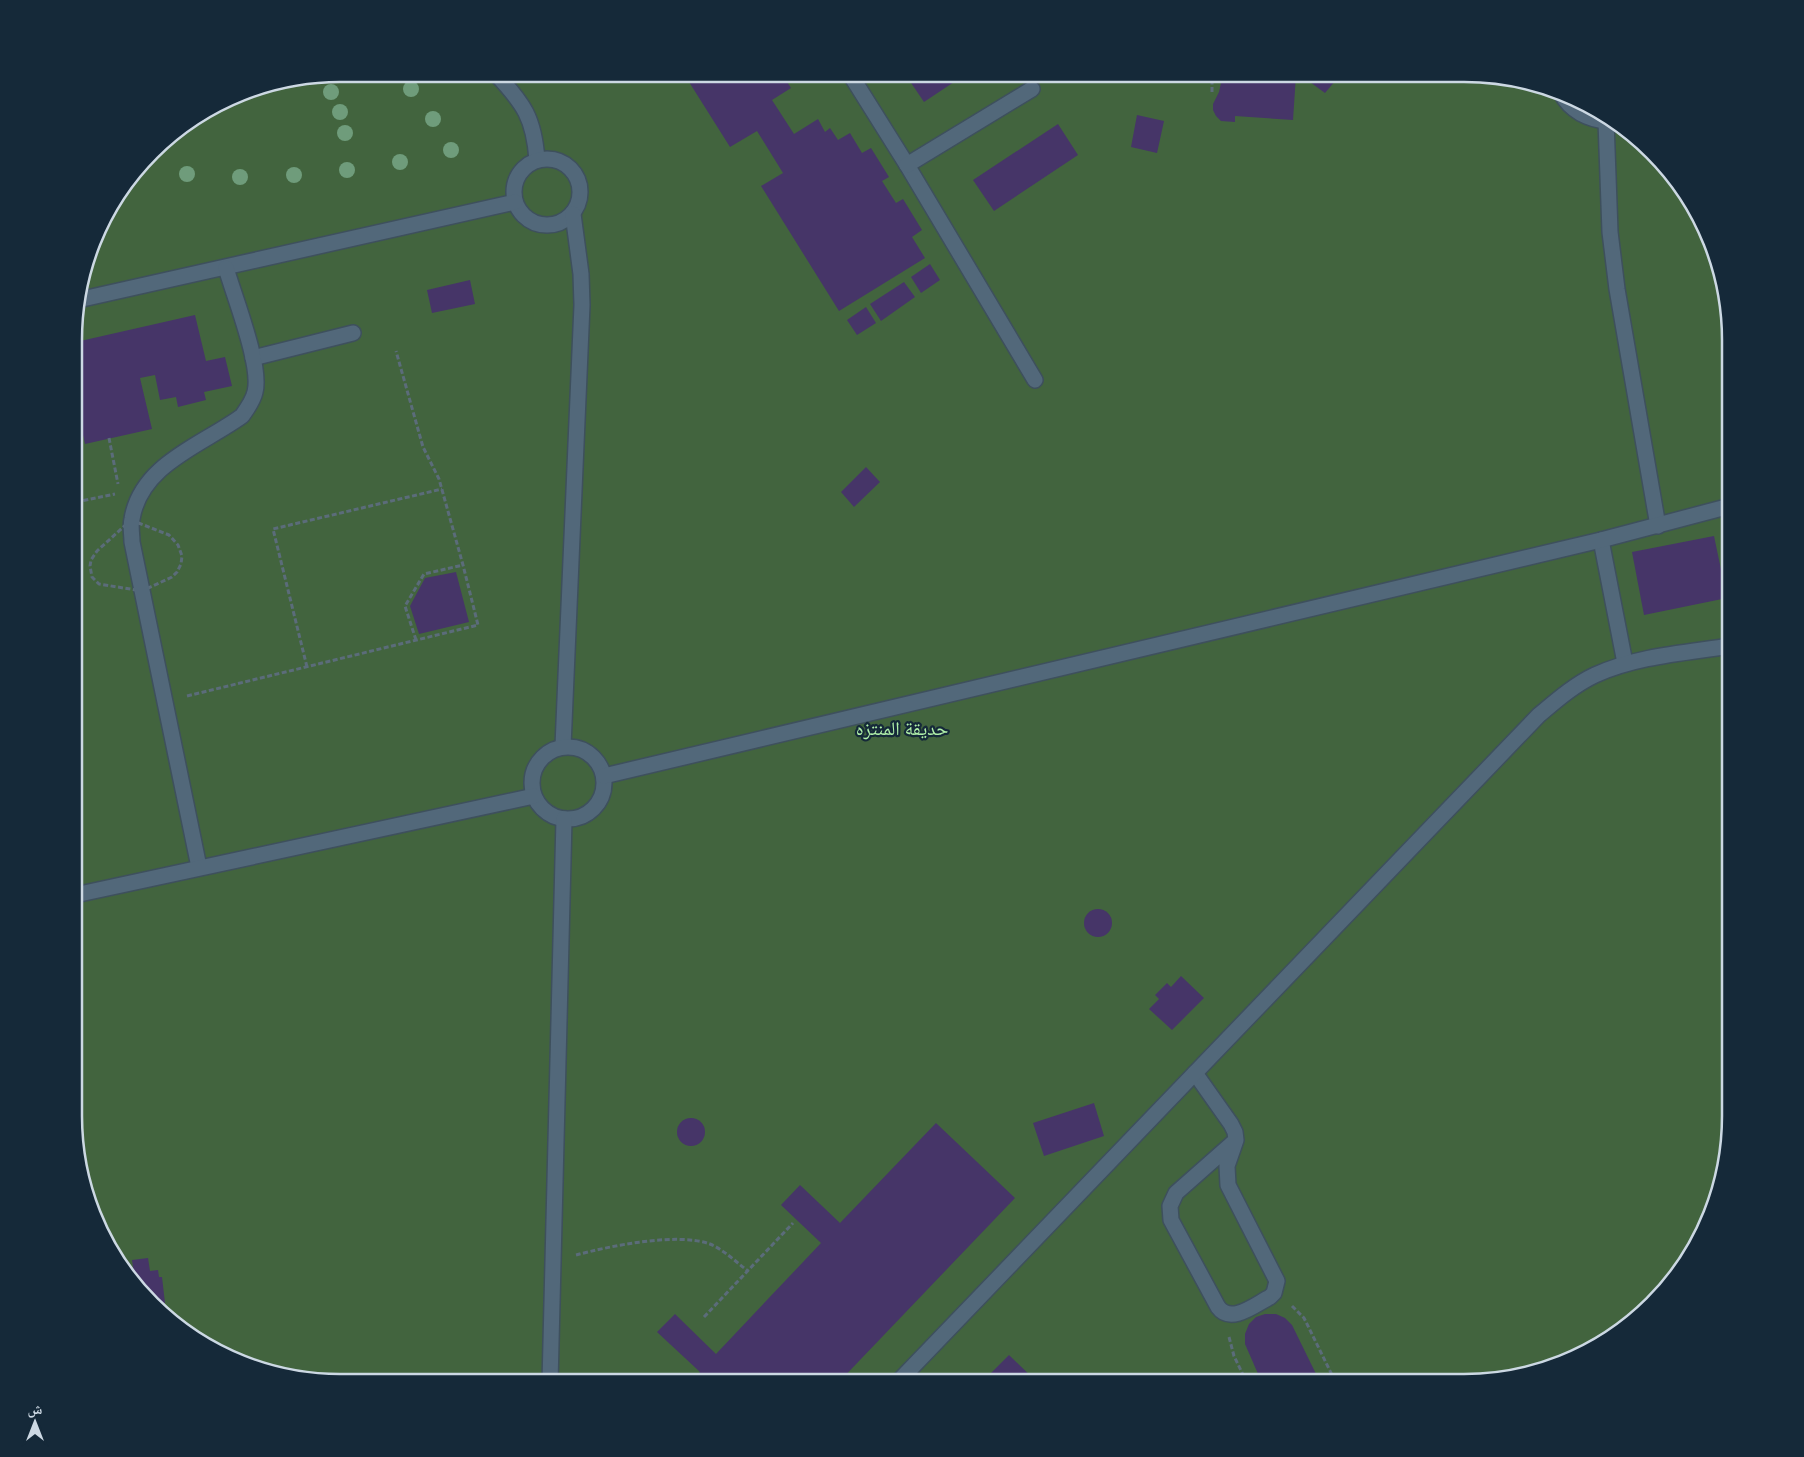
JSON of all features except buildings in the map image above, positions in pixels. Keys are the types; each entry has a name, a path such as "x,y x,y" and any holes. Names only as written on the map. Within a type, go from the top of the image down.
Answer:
{"lane":[{"path":"504,83 521,102 531,120 536,140 537,160"},
{"path":"856,83 908,165 1035,380"},
{"path":"908,165 1032,89"},
{"path":"1570,106 1584,116 1594,118"},
{"path":"1607,126 1608,198 1611,242 1617,288 1658,526"},
{"path":"549,158 572,168 578,179 581,191 579,203 573,214 553,226 529,221 521,213 515,202 514,189 517,177 525,166 537,160 549,158"},
{"path":"86,298 515,202"},
{"path":"563,746 582,305 581,274 573,214"},
{"path":"199,867 132,542 131,520 142,489 153,475 165,465 242,416 256,392 253,358 226,268"},
{"path":"253,358 353,333"},
{"path":"604,776 1601,540 1722,508"},
{"path":"1601,540 1625,663"},
{"path":"906,1374 1539,715 1566,692 1587,680 1625,663 1722,647"},
{"path":"563,746 580,748 594,756 601,766 604,776 605,788 602,798 595,808 586,815 564,819 546,812 534,796 532,783 534,770 540,759 551,750 563,746"},
{"path":"83,893 534,796"},
{"path":"550,1374 564,819"},
{"path":"1194,1074 1232,1124 1236,1140 1226,1166 1228,1185 1275,1276 1276,1287 1270,1297 1238,1314 1230,1314 1225,1313 1218,1307 1169,1214 1172,1199 1176,1193 1236,1140"}],"path":[{"path":"1212,83 1212,92"},
{"path":"164,701 478,625 442,489 436,472 423,448 396,351"},
{"path":"83,501 120,493 109,438"},
{"path":"307,667 274,529 442,489"},
{"path":"416,640 405,606 424,574 463,564"},
{"path":"704,1318 794,1223"},
{"path":"553,1263 577,1254 628,1244 654,1241 696,1241 710,1244 723,1251 748,1271"},
{"path":"1274,1293 1296,1309 1304,1318 1332,1374"},
{"path":"1230,1314 1228,1328 1230,1343 1243,1374"}],"green space":[{"name":"حديقة المنتزه","path":"324,83 1480,83 1514,87 1562,102 1607,126 1646,158 1678,197 1702,242 1717,290 1721,324 1722,1116 1717,1167 1702,1215 1678,1260 1646,1299 1607,1331 1562,1355 1514,1370 1480,1374 324,1374 290,1370 242,1355 197,1331 158,1299 126,1260 102,1215 87,1167 83,1133 83,324 87,290 102,242 117,212 126,197 158,158 197,126 242,102 290,87"}]}
